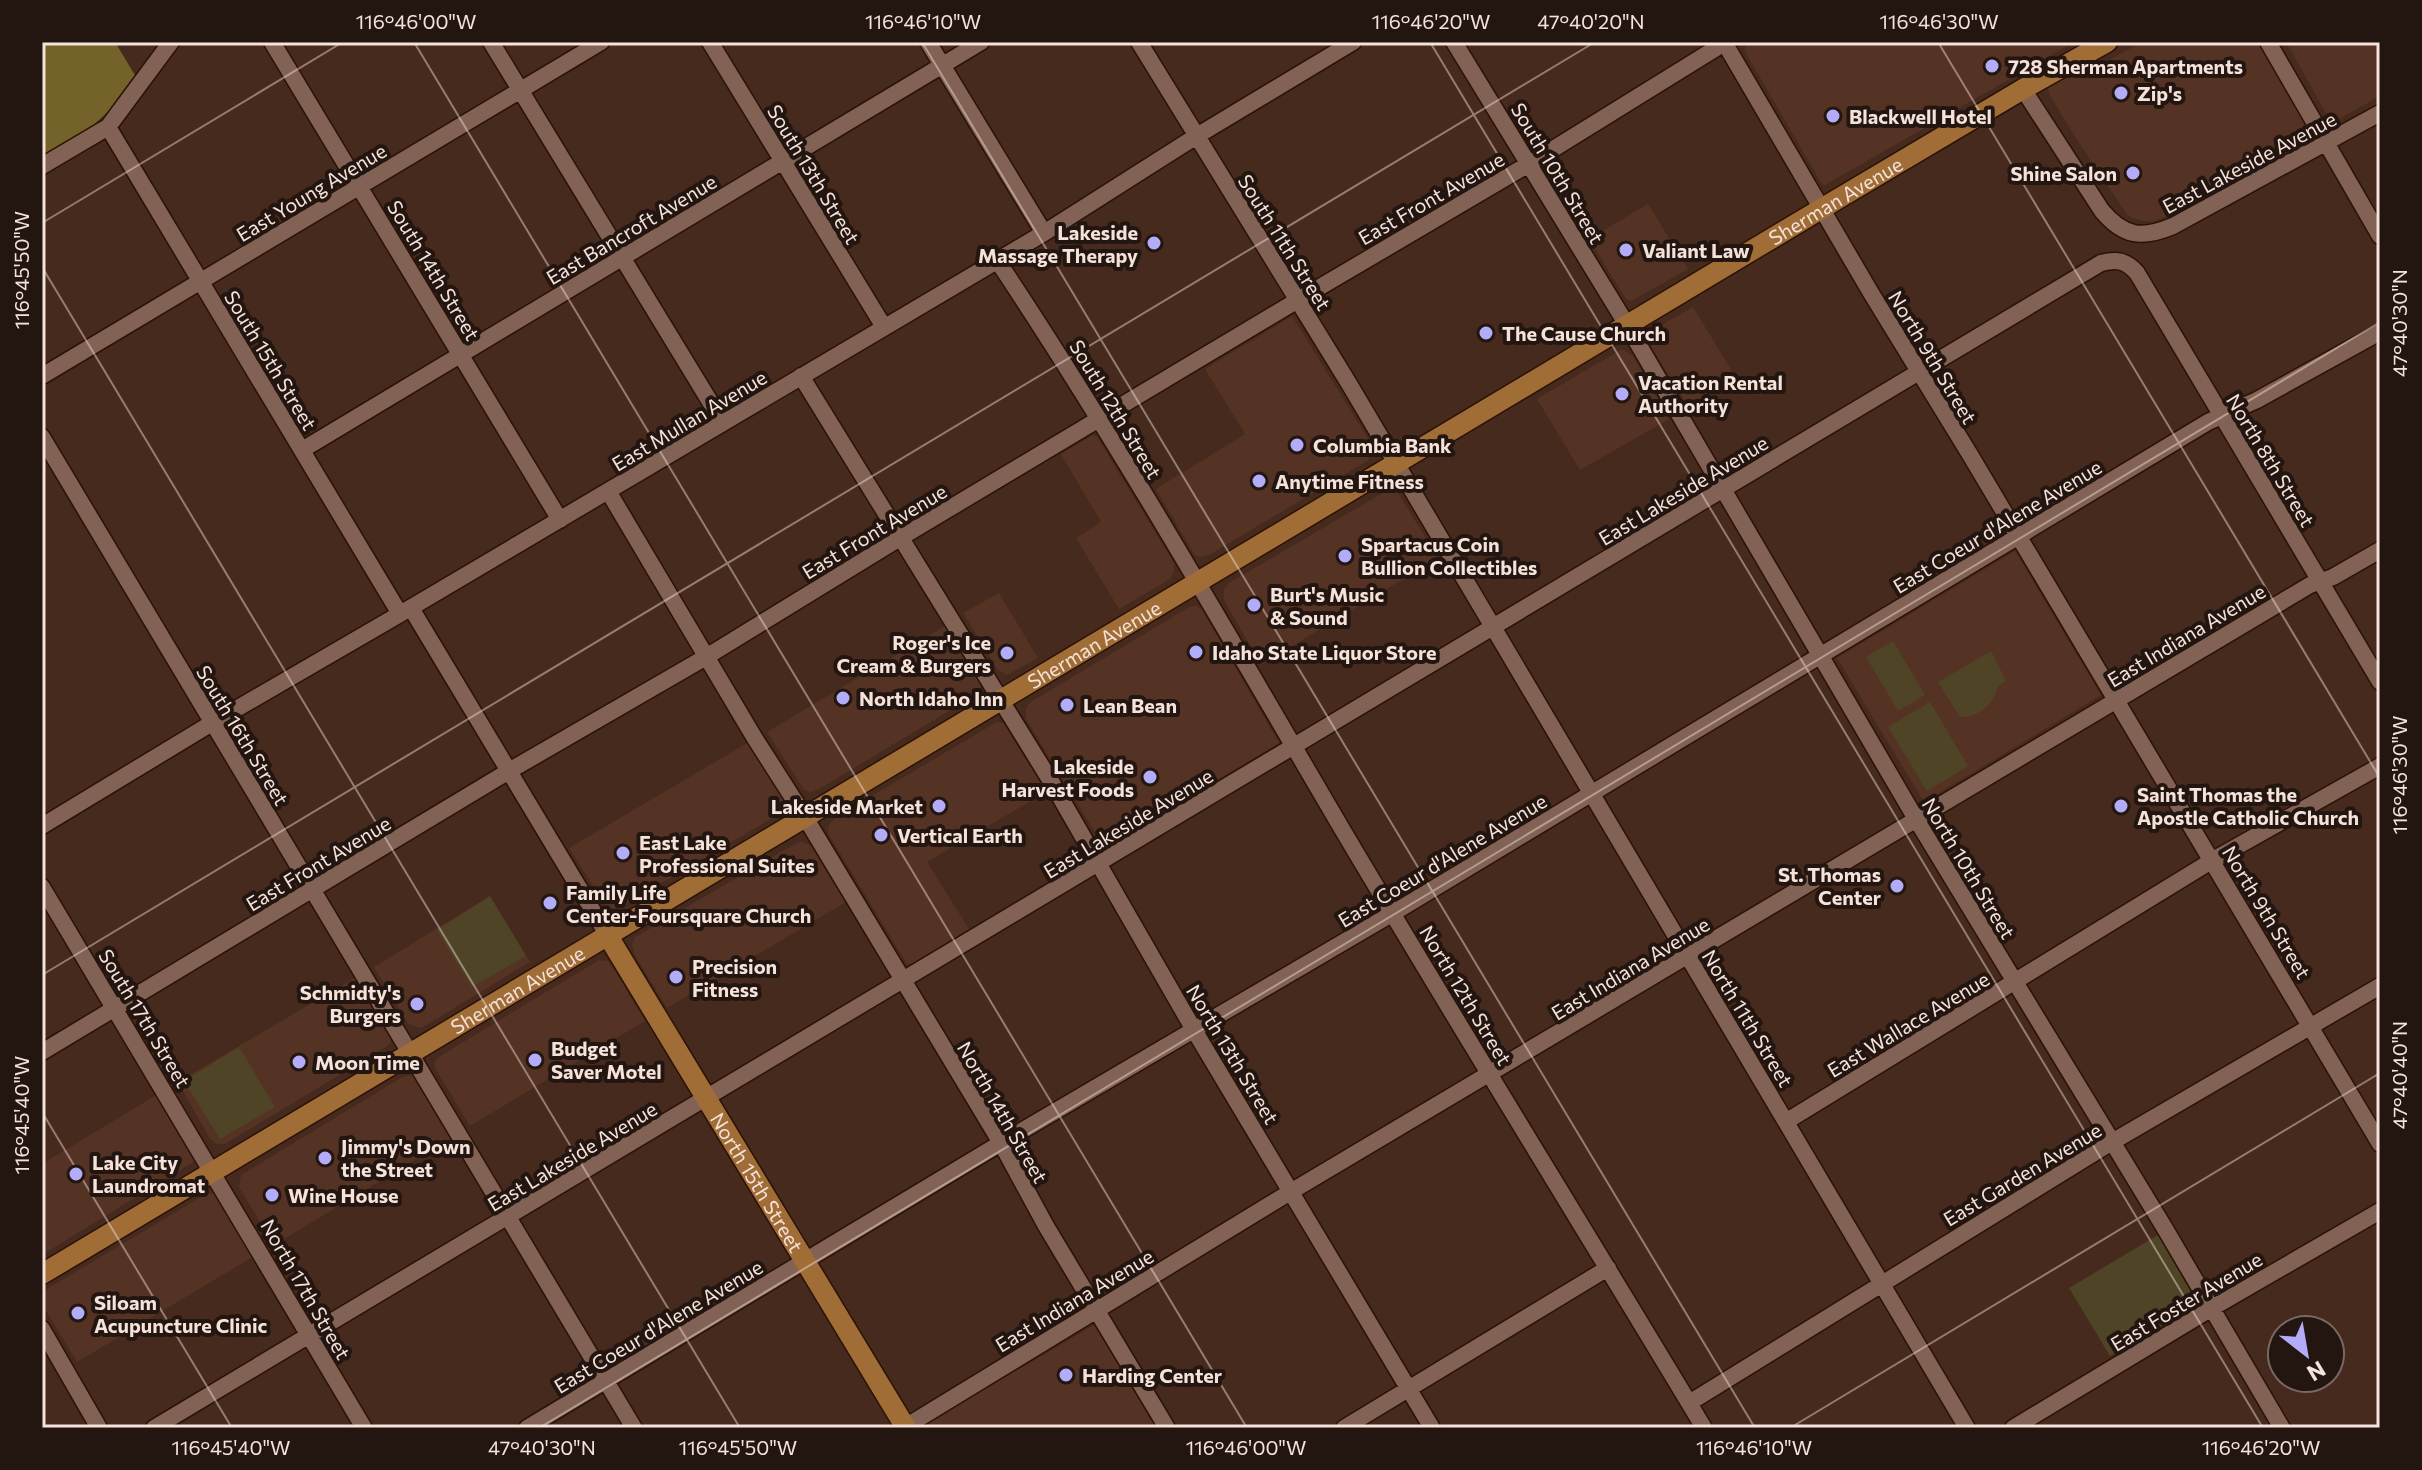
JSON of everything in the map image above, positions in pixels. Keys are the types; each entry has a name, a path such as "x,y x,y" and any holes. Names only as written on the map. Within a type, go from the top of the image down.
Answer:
{"main road":[{"name":"Sherman Avenue","path":"42,1274 1822,208 2107,42"},
{"name":"North 15th Street","path":"608,936 905,1427"}],"street":[{"path":"42,166 108,127 171,42"},
{"name":"South 14th Street","path":"272,42 560,520"},
{"path":"491,42 723,423"},
{"name":"East Young Avenue","path":"42,376 601,42"},
{"name":"South 13th Street","path":"710,42 884,327"},
{"path":"928,42 1044,233"},
{"name":"East Bancroft Avenue","path":"302,450 981,42"},
{"name":"South 11th Street","path":"1139,42 1396,465"},
{"name":"East Mullan Avenue","path":"42,826 1044,233 1353,42"},
{"name":"South 10th Street","path":"1454,42 1627,325"},
{"name":"East Front Avenue","path":"42,1052 1529,164 1725,42"},
{"name":"North 9th Street","path":"1725,42 1918,372 2213,860 2380,1144"},
{"path":"2268,42 2380,236"},
{"name":"East Lakeside Avenue","path":"2023,89 2102,211 2118,227 2134,234 2149,235 2173,226 2380,113"},
{"name":"South 15th Street","path":"108,127 302,450 509,771 608,936"},
{"name":"South 12th Street","path":"997,260 1197,581"},
{"name":"East Lakeside Avenue","path":"154,1428 2101,263 2123,262"},
{"name":"North 8th Street","path":"2123,262 2137,273 2380,682"},
{"name":"North 10th Street","path":"1627,325 1916,819 2282,1428"},
{"name":"East Coeur d'Alene Avenue","path":"527,1428 1001,1143 1393,913 2208,422 2257,400 2380,332"},
{"path":"801,376 1001,699"},
{"name":"South 16th Street","path":"42,437 634,1428"},
{"name":"North 11th Street","path":"1396,465 1967,1428"},
{"path":"608,491 805,817"},
{"name":"East Indiana Avenue","path":"905,1427 1292,1191 2116,700 2310,585 2380,550"},
{"name":"North 12th Street","path":"1197,581 1689,1403 1698,1426"},
{"name":"North 13th Street","path":"1001,699 1432,1428"},
{"name":"East Wallace Avenue","path":"1787,1121 2213,860 2380,766"},
{"name":"North 14th Street","path":"805,817 1001,1143 1167,1428"},
{"name":"South 17th Street","path":"42,887 213,1171"},
{"name":"East Garden Avenue","path":"1689,1403 2112,1142 2380,986"},
{"name":"North 17th Street","path":"213,1171 364,1428"},
{"name":"East Foster Avenue","path":"2013,1428 2380,1211"},
{"path":"1344,1428 1608,1268"},
{"path":"42,1329 99,1428"}],"shaded area":[{"path":"45,42 115,42 136,77 110,110 90,128 42,156 42,55"},
{"path":"1747,42 2074,42 1825,185 1744,50"},
{"path":"2142,42 2259,42 2303,120 2304,138 2165,217 2143,221 2128,216 2081,146 2048,88 2062,76 2090,70"},
{"path":"2286,42 2380,42 2380,96 2339,119 2332,117 2326,113"},
{"path":"1648,204 1688,269 1631,301 1626,299 1589,239"},
{"path":"1693,307 1736,378 1688,407 1652,348 1650,338 1654,329"},
{"path":"1292,316 1372,445 1371,456 1209,555 1198,557 1156,489 1245,434 1205,369"},
{"path":"1622,349 1633,356 1669,419 1580,470 1537,399"},
{"path":"1093,435 1174,563 1170,579 1119,609 1076,538 1101,522 1061,454"},
{"path":"1393,490 1398,493 1438,558 1261,665 1224,600 1224,589 1229,583 1381,494"},
{"path":"2015,551 2101,695 1924,802 1837,658"},
{"path":"999,593 1038,658 1007,675 997,669 963,613"},
{"path":"1191,606 1202,610 1279,743 1104,847 1026,719 1026,708 1029,703"},
{"path":"945,626 980,682 977,694 819,789 811,792 804,790 767,732"},
{"path":"1893,641 1925,695 1898,711 1866,657"},
{"path":"1991,651 2006,681 1998,686 1985,708 1973,715 1960,717 1938,682"},
{"path":"1930,702 1968,766 1927,791 1888,727"},
{"path":"997,722 1003,723 1046,792 927,862 969,929 907,964 829,835 828,826 836,817"},
{"path":"749,742 786,810 619,908 607,908 569,848"},
{"path":"800,841 812,846 846,902 667,1008 634,954 632,944 635,937"},
{"path":"490,896 530,962 423,1027 408,1024 374,967"},
{"path":"490,896 526,956 472,987 437,930"},
{"path":"599,960 608,961 612,966 645,1021 470,1126 434,1066 437,1058"},
{"path":"356,977 391,1036 390,1043 225,1144 217,1144 210,1139 178,1082"},
{"path":"239,1047 275,1107 220,1139 184,1081"},
{"path":"411,1075 417,1079 453,1137 274,1245 239,1187 241,1175 404,1076"},
{"path":"158,1094 194,1158 193,1162 42,1255 42,1164"},
{"path":"217,1193 256,1255 77,1362 42,1304 42,1296 47,1289 206,1194"},
{"path":"2158,1235 2198,1304 2110,1356 2069,1288"},
{"name":"Harding Center","path":"1094,1325 1158,1428 923,1428 927,1423"}],"place":[{"name":"728 Sherman Apartments","path":"1992,66"},
{"name":"Zip's","path":"2121,93"},
{"name":"Blackwell Hotel","path":"1833,116"},
{"name":"Shine Salon","path":"2133,173"},
{"name":"Lakeside Massage Therapy","path":"1154,243"},
{"name":"Valiant Law","path":"1626,250"},
{"name":"The Cause Church","path":"1486,333"},
{"name":"Vacation Rental Authority","path":"1622,394"},
{"name":"Columbia Bank","path":"1297,445"},
{"name":"Anytime Fitness","path":"1259,481"},
{"name":"Spartacus Coin Bullion Collectibles","path":"1345,556"},
{"name":"Burt's Music & Sound","path":"1254,605"},
{"name":"Idaho State Liquor Store","path":"1196,652"},
{"name":"Roger's Ice Cream & Burgers","path":"1007,653"},
{"name":"North Idaho Inn","path":"843,698"},
{"name":"Lean Bean","path":"1067,705"},
{"name":"Lakeside Harvest Foods","path":"1150,777"},
{"name":"Lakeside Market","path":"939,806"},
{"name":"Saint Thomas the Apostle Catholic Church","path":"2121,806"},
{"name":"Vertical Earth","path":"881,835"},
{"name":"East Lake Professional Suites","path":"623,853"},
{"name":"St. Thomas Center","path":"1897,886"},
{"name":"Family Life Center-Foursquare Church","path":"550,903"},
{"name":"Precision Fitness","path":"676,977"},
{"name":"Schmidty's Burgers","path":"417,1004"},
{"name":"Budget Saver Motel","path":"535,1060"},
{"name":"Moon Time","path":"299,1062"},
{"name":"Jimmy's Down the Street","path":"325,1158"},
{"name":"Lake City Laundromat","path":"76,1174"},
{"name":"Wine House","path":"272,1195"},
{"name":"Siloam Acupuncture Clinic","path":"78,1313"},
{"name":"Harding Center","path":"1066,1375"}]}
